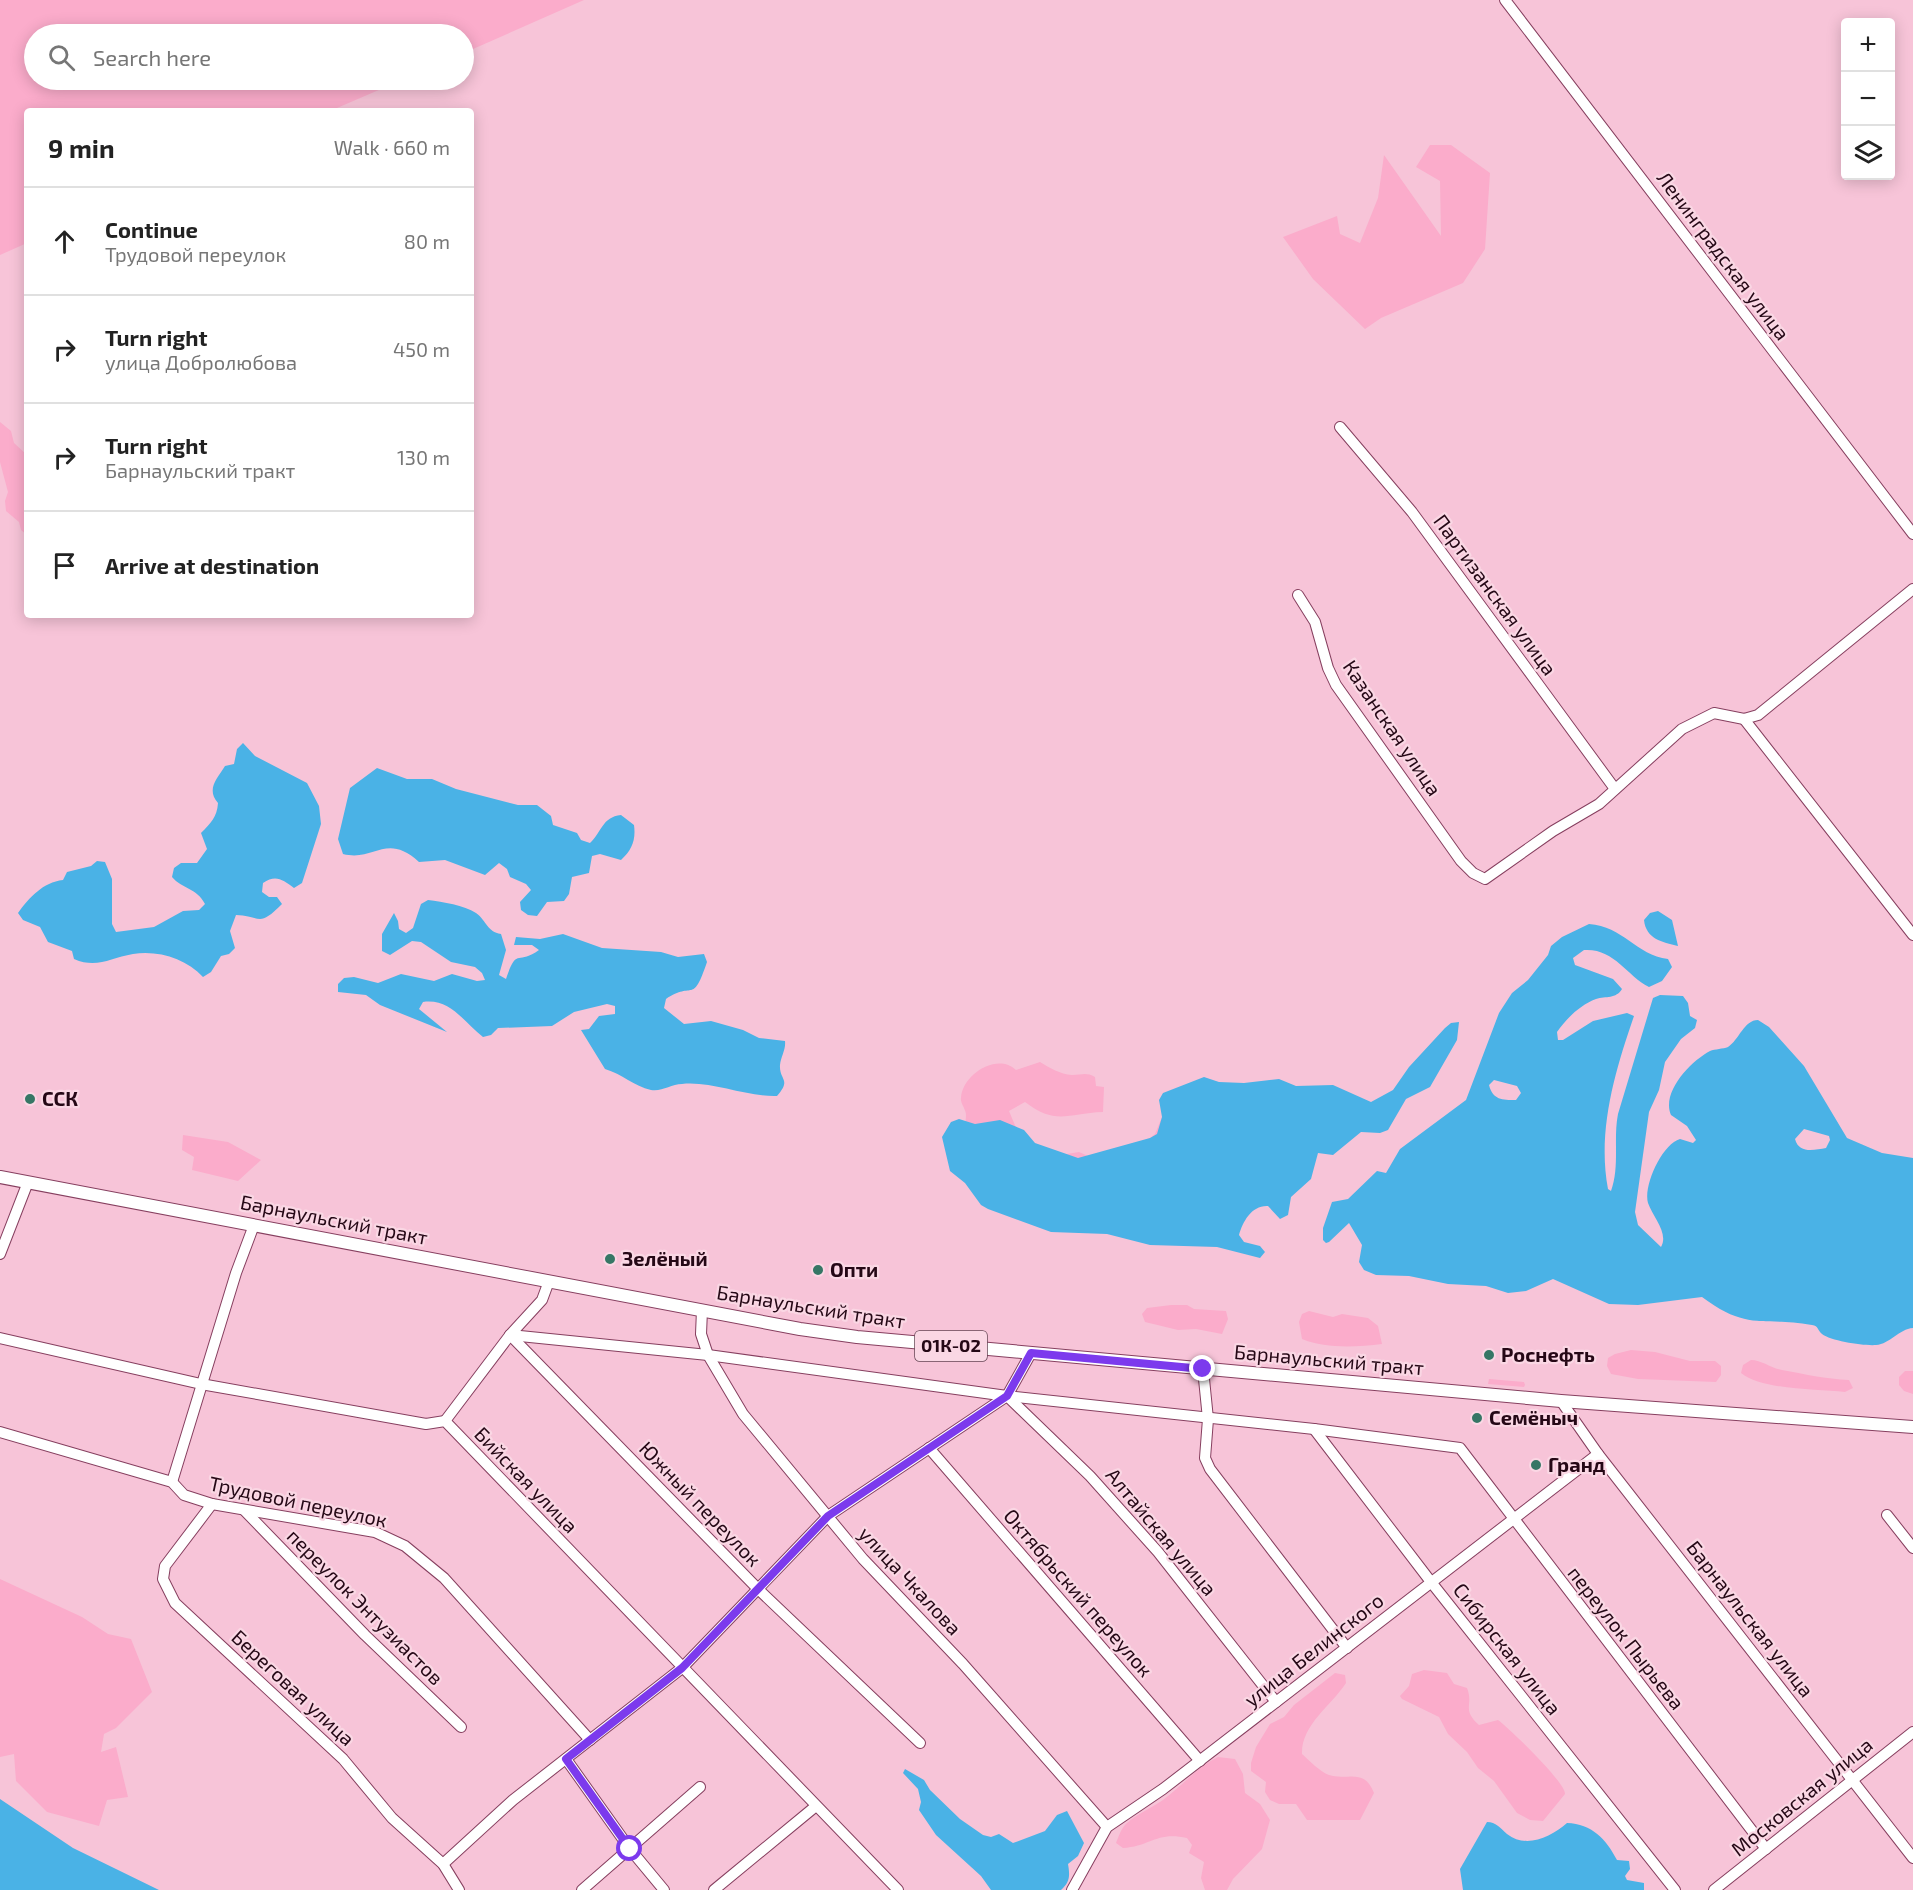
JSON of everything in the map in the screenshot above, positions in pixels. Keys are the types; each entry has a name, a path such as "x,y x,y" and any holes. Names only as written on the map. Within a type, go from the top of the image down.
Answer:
{"main road":[{"name":"Барнаульский тракт","path":"0,1177 702,1310 857,1337 1561,1401 1913,1427"}],"street":[{"name":"Ленинградская улица","path":"1505,0 1913,534"},
{"name":"Партизанская улица","path":"1340,427 1412,512 1615,789"},
{"path":"1615,789 1682,729 1714,713 1744,720 1758,715 1913,589"},
{"name":"Казанская улица","path":"1298,595 1315,622 1328,668 1336,685 1473,873 1485,879 1553,831 1599,804 1615,789"},
{"path":"1744,720 1913,935"},
{"path":"0,1254 28,1182"},
{"path":"172,1482 236,1273 254,1225"},
{"path":"0,1338 201,1383 426,1424 445,1421 510,1335 542,1300 549,1281"},
{"name":"улица Чкалова","path":"702,1310 701,1334 708,1355 743,1414 863,1559 963,1664 1107,1827"},
{"path":"510,1335 708,1355 1007,1396 1314,1429"},
{"name":"Южный переулок","path":"510,1335 758,1589 920,1743"},
{"path":"443,1864 513,1800 682,1668 828,1516 1007,1396 1031,1353"},
{"path":"1203,1369 1208,1419 1205,1458 1210,1468 1347,1648"},
{"name":"Алтайская улица","path":"1007,1396 1090,1476 1151,1544 1276,1702"},
{"name":"Барнаульская улица","path":"1561,1401 1598,1454 1913,1858"},
{"name":"Бийская улица","path":"445,1421 898,1890"},
{"name":"переулок Пырьева","path":"1314,1429 1460,1448 1512,1520 1766,1850"},
{"name":"Сибирская улица","path":"1314,1429 1431,1582 1675,1890"},
{"name":"Трудовой переулок","path":"0,1432 172,1482 184,1495 212,1504 375,1532 405,1546 444,1578 590,1740"},
{"name":"Октябрьский переулок","path":"930,1448 1200,1761"},
{"name":"улица Белинского","path":"1072,1890 1107,1827 1200,1761 1598,1454"},
{"name":"Береговая улица","path":"212,1504 163,1572 163,1579 175,1603 343,1759 392,1818 443,1864 459,1890"},
{"name":"переулок Энтузиастов","path":"245,1511 372,1642 461,1727"},
{"path":"1887,1515 1913,1548"},
{"name":"Московская улица","path":"1714,1890 1913,1732"},
{"path":"566,1759 630,1849 664,1890"},
{"path":"582,1890 700,1787"},
{"path":"714,1890 816,1806"}],"shaded area":[{"path":"0,0 584,0 474,49 474,24 24,24 24,90 379,90 337,108 24,108 24,244 0,255"},
{"path":"1430,145 1451,145 1490,173 1485,249 1463,283 1381,318 1365,329 1313,279 1283,237 1337,216 1340,234 1360,243 1378,198 1384,155 1441,236 1440,181 1416,167"},
{"path":"0,422 11,431 14,443 24,452 24,532 19,522 6,511 5,501 8,492 0,462"},
{"path":"1040,1062 1063,1073 1086,1074 1095,1077 1096,1086 1104,1087 1103,1112 1054,1116 1045,1114 1025,1102 1009,1111 1019,1135 1055,1156 1079,1152 1095,1159 1150,1138 1155,1134 1162,1117 1212,1190 961,1138 966,1115 961,1098 967,1081 974,1074 991,1065 1008,1065 1016,1070"},
{"path":"183,1135 228,1142 261,1160 238,1181 192,1170 194,1157 182,1150"},
{"path":"1171,1305 1226,1311 1228,1319 1222,1334 1196,1329 1178,1330 1145,1322 1142,1314 1147,1308"},
{"path":"1309,1311 1333,1317 1342,1314 1368,1318 1378,1326 1382,1344 1331,1346 1302,1339 1299,1322 1302,1314"},
{"path":"1631,1350 1655,1352 1690,1361 1715,1361 1721,1366 1721,1375 1716,1382 1638,1379 1611,1374 1607,1366 1608,1358"},
{"path":"1751,1360 1782,1370 1849,1380 1853,1388 1845,1392 1790,1388 1762,1383 1741,1373 1743,1365"},
{"path":"1905,1371 1913,1371 1913,1394 1904,1391 1899,1385 1899,1377"},
{"path":"1489,1379 1524,1382 1525,1385 1524,1387 1488,1384"},
{"path":"0,1579 82,1617 108,1634 131,1639 152,1692 116,1728 104,1734 101,1752 116,1747 128,1797 107,1800 99,1826 47,1812 16,1781 14,1754 0,1757"},
{"path":"1424,1670 1447,1673 1454,1684 1467,1688 1469,1711 1474,1720 1479,1725 1498,1720 1525,1744 1557,1779 1565,1794 1543,1821 1530,1820 1517,1813 1494,1781 1478,1768 1467,1752 1448,1734 1439,1717 1402,1699 1400,1696 1409,1686 1412,1674"},
{"path":"1335,1673 1345,1675 1346,1683 1306,1734 1302,1754 1318,1769 1329,1775 1360,1777 1370,1785 1374,1793 1360,1820 1307,1820 1296,1804 1279,1804 1270,1800 1265,1792 1266,1782 1251,1771 1251,1763 1256,1747 1270,1724 1284,1717 1294,1705"},
{"path":"1218,1757 1235,1759 1243,1774 1245,1793 1260,1804 1270,1820 1262,1849 1233,1879 1227,1890 1205,1890 1201,1878 1204,1862 1189,1853 1192,1845 1187,1838 1168,1836 1123,1848 1116,1843 1127,1823 1163,1800 1196,1771"}],"water":[{"path":"243,743 255,756 307,783 319,806 321,824 302,883 294,888 276,879 263,883 262,892 269,897 277,897 282,904 268,916 260,919 236,915 230,931 235,948 229,954 221,956 211,972 203,977 189,965 171,957 153,953 133,954 97,963 82,962 74,959 72,951 48,942 40,927 23,920 18,913 43,887 63,880 67,872 91,866 97,861 105,862 112,879 112,924 116,932 154,927 183,911 199,910 205,904 198,895 172,877 174,868 181,863 197,863 207,849 201,833 215,816 218,803 213,793 214,784 225,766 234,764 237,749"},
{"path":"377,768 407,779 432,779 456,789 518,805 537,805 551,816 553,825 577,833 581,840 590,843 606,822 621,815 634,825 634,840 621,860 600,854 592,856 589,873 572,877 569,894 564,901 547,902 537,916 528,915 521,910 520,902 531,890 526,884 510,877 507,869 499,863 485,875 445,860 419,862 408,853 398,849 389,848 354,855 343,854 338,839 350,788"},
{"path":"428,900 471,910 480,916 490,929 501,934 506,950 499,975 506,979 515,960 539,950 532,945 514,945 516,937 540,939 563,934 602,948 661,952 678,957 704,954 707,962 698,984 691,990 682,991 666,999 664,1008 684,1024 711,1021 743,1030 759,1038 785,1041 780,1065 784,1086 777,1096 765,1096 694,1084 678,1084 659,1090 639,1086 605,1069 581,1030 589,1029 599,1016 615,1014 615,1006 607,1004 574,1012 552,1026 498,1028 491,1035 483,1037 456,1012 441,1004 423,1002 419,1009 447,1032 380,1005 366,995 338,992 338,984 344,978 354,977 378,983 401,974 434,981 452,974 477,981 485,980 482,973 475,967 451,962 421,942 412,941 390,955 382,951 382,934 394,913 399,929 406,933 413,928 421,904"},
{"path":"1658,911 1672,920 1678,946 1656,939 1648,932 1644,920 1650,913"},
{"path":"1589,924 1601,926 1647,952 1668,959 1672,967 1662,981 1649,987 1604,953 1584,950 1573,958 1575,965 1613,979 1622,989 1614,996 1596,999 1579,1008 1557,1032 1558,1040 1563,1040 1593,1021 1627,1013 1634,1016 1620,1058 1606,1123 1605,1167 1608,1189 1611,1191 1615,1172 1618,1114 1653,998 1660,995 1683,996 1688,1003 1690,1016 1697,1020 1695,1028 1681,1039 1665,1062 1659,1090 1649,1112 1635,1212 1638,1225 1661,1247 1662,1231 1648,1203 1647,1196 1651,1177 1655,1166 1673,1142 1680,1139 1693,1143 1696,1140 1687,1126 1671,1115 1669,1106 1674,1087 1694,1062 1710,1051 1728,1047 1749,1023 1758,1020 1769,1027 1804,1066 1847,1138 1882,1153 1913,1158 1913,1328 1881,1344 1864,1345 1826,1337 1816,1326 1812,1325 1744,1319 1718,1308 1702,1297 1638,1305 1609,1304 1553,1279 1526,1291 1508,1293 1486,1286 1448,1284 1409,1276 1376,1275 1364,1270 1359,1262 1362,1245 1349,1223 1329,1242 1326,1243 1323,1240 1323,1228 1332,1202 1348,1199 1377,1171 1386,1173 1400,1149 1466,1100 1499,1013 1512,993 1528,980 1548,955 1551,946 1562,937","holes":["1494,1080 1517,1086 1521,1093 1516,1100 1499,1098 1493,1094 1489,1085","1804,1129 1829,1136 1830,1140 1826,1148 1807,1150 1800,1147 1795,1139"]},
{"path":"1459,1022 1457,1040 1430,1087 1406,1099 1388,1130 1380,1133 1361,1132 1333,1155 1318,1153 1311,1179 1291,1197 1288,1215 1280,1219 1268,1206 1262,1206 1249,1215 1239,1235 1244,1242 1260,1246 1265,1252 1260,1258 1217,1247 1150,1245 1107,1234 1051,1232 981,1205 965,1183 950,1171 942,1137 951,1122 959,1119 975,1124 1000,1120 1024,1130 1035,1143 1078,1158 1157,1134 1162,1117 1159,1100 1163,1093 1204,1077 1219,1082 1244,1083 1279,1079 1296,1086 1333,1085 1371,1102 1393,1090 1409,1067 1445,1028 1451,1023"},
{"path":"905,1769 924,1780 930,1790 960,1819 983,1835 991,1837 999,1834 1013,1843 1045,1831 1057,1815 1067,1811 1084,1843 1078,1856 1068,1864 1069,1875 1066,1884 1061,1890 991,1890 981,1876 936,1835 919,1810 921,1802 918,1789 903,1773"},
{"path":"0,1799 73,1848 159,1890 0,1890"},
{"path":"1487,1822 1495,1824 1507,1834 1522,1841 1546,1837 1567,1823 1584,1826 1603,1839 1617,1860 1629,1861 1630,1869 1625,1876 1627,1880 1644,1883 1644,1890 1463,1890 1460,1869"}],"place":[{"name":"ССК","path":"30,1099"},
{"name":"Зелёный","path":"610,1259"},
{"name":"Опти","path":"818,1270"},
{"name":"Роснефть","path":"1489,1355"},
{"name":"Семёныч","path":"1477,1418"},
{"name":"Гранд","path":"1536,1465"}],"route":[{"path":"630,1849 566,1759 682,1668 828,1516 1007,1396 1031,1353 1203,1369"}]}
